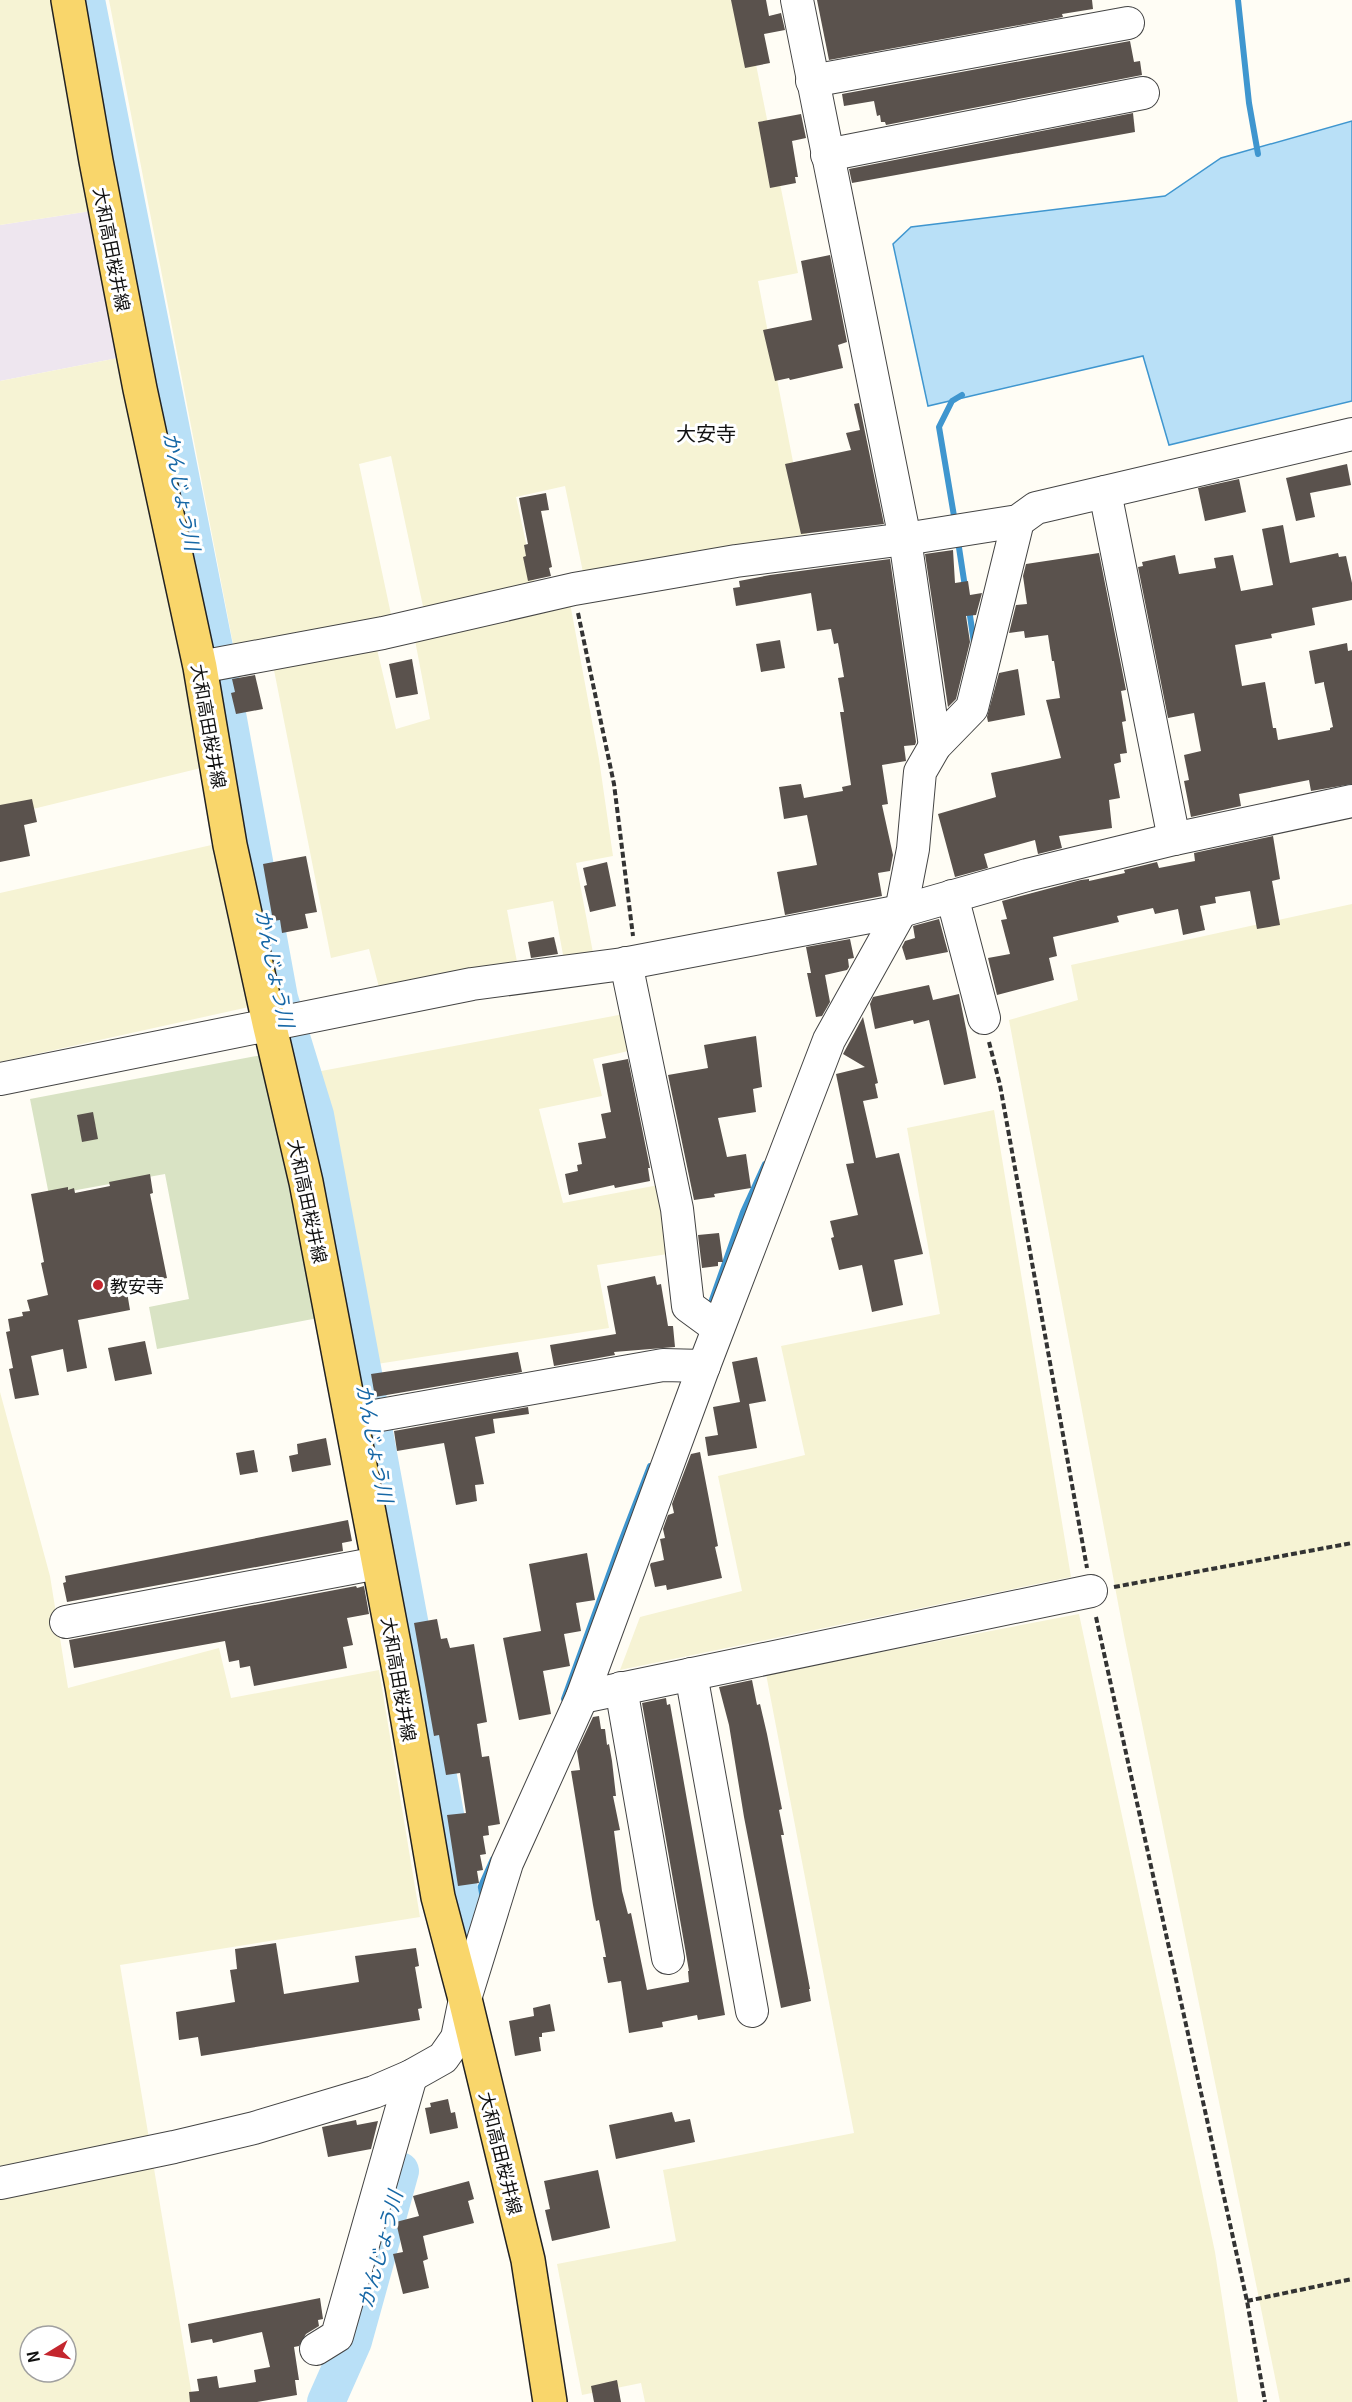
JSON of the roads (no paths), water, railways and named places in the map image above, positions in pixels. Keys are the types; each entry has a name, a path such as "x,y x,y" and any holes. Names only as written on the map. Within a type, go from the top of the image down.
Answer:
{"main road":[{"name":"大和高田桜井線","path":"68,0 96,161 140,388 211,665 230,845 280,1021 306,1182 363,1418 378,1563 438,1897 528,2260 550,2402"}],"street":[{"path":"797,0 905,539 935,746"},
{"path":"812,81 1128,23"},
{"path":"827,155 1143,93"},
{"path":"211,665 383,633 574,589 736,561 905,539 1018,521 1036,508 1352,434"},
{"path":"1105,492 1174,839"},
{"path":"0,2183 254,2128 374,2092 411,2076 443,2058 457,2038 465,1999 507,1863 582,1696 718,1328 829,1040 901,911 913,849 920,772 935,746 972,708 1018,521"},
{"path":"0,1079 472,984 631,962 901,911 1027,875 1174,839 1352,801"},
{"path":"952,896 984,1018"},
{"path":"631,962 677,1209 688,1306 718,1328"},
{"path":"363,1418 663,1365 704,1366"},
{"path":"66,1622 378,1563"},
{"path":"582,1696 1091,1591"},
{"path":"691,1674 752,2011"},
{"path":"621,1688 668,1958"},
{"path":"316,2349 337,2336 411,2076"}],"water":[{"path":"1352,121 1352,401 1169,445 1143,356 928,406 893,244 911,227 1165,196 1221,158"}],"waterway":[{"name":"かんじょう川","path":"86,0 225,703 279,998 315,1115 465,1922 463,1934"},
{"path":"1238,0 1249,103 1258,154"},
{"path":"955,522 939,427 952,401 962,395"},
{"path":"958,541 965,587"},
{"path":"969,609 974,643"},
{"path":"708,1311 743,1212 765,1164"},
{"path":"564,1699 650,1466"},
{"path":"465,1922 493,1859"},
{"name":"かんじょう川","path":"326,2402 353,2341 400,2171"}],"place":[{"name":"教安寺","path":"98,1285"}],"district":[{"name":"大安寺","path":"706,432"}]}
